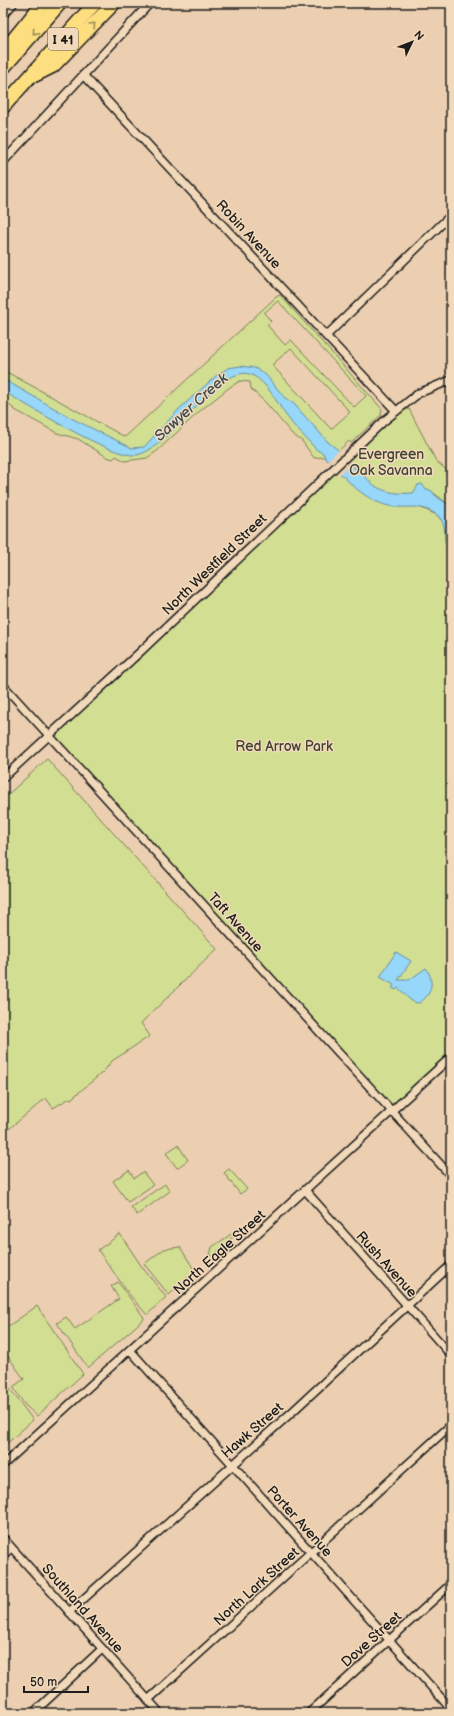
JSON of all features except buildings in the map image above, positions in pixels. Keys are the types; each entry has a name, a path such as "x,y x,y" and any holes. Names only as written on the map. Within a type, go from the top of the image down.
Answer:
{"highway":[{"path":"3,52 43,3"},
{"name":"I 41","path":"3,68 60,3"},
{"name":"I 41","path":"3,107 95,3"},
{"path":"31,76 53,66 114,3"}],"street":[{"path":"3,13 12,3"},
{"path":"3,162 150,3"},
{"name":"Robin Avenue","path":"83,75 396,411"},
{"path":"326,336 451,215"},
{"name":"North Westfield Street","path":"3,778 139,653 329,472 396,411 419,394 451,380"},
{"name":"Taft Avenue","path":"3,685 451,1176"},
{"name":"North Eagle Street","path":"3,1465 451,1056"},
{"name":"Rush Avenue","path":"305,1190 451,1355"},
{"name":"Hawk Street","path":"69,1612 408,1306 451,1265"},
{"name":"Porter Avenue","path":"130,1350 451,1709"},
{"name":"North Lark Street","path":"148,1700 451,1425"},
{"name":"Southland Avenue","path":"3,1538 160,1713"},
{"path":"3,1556 11,1548"},
{"name":"Dove Street","path":"309,1713 451,1584"},
{"path":"33,1713 102,1649"}],"green space":[{"path":"280,295 382,409 381,415 351,443 349,441 333,456 314,458 302,441 292,434 266,403 251,389 250,382 240,381 230,387 201,410 157,451 147,458 125,461 116,456 113,459 107,457 78,439 57,433 15,410 3,399 3,370 125,437 276,297","holes":["278,301 366,396 354,407 291,340 285,345 267,325 271,321 264,313","291,348 350,412 331,429 272,365"]},
{"name":"Red Arrow Park","path":"409,409 436,461 451,474 451,509 441,498 426,488 418,485 416,490 417,506 437,515 443,522 445,529 445,542 451,554 451,1057 391,1111 49,736 396,411"},
{"path":"47,759 217,949 141,1023 150,1036 112,1061 103,1072 71,1099 70,1098 53,1108 46,1098 4,1133 7,1138 3,1140 3,799"},
{"path":"178,1145 188,1160 177,1168 166,1153"},
{"path":"229,1169 247,1189 240,1194 224,1173"},
{"path":"129,1170 134,1178 143,1172 153,1185 128,1202 113,1181"},
{"path":"165,1184 170,1191 137,1215 131,1207"},
{"path":"245,1225 213,1256 210,1255 212,1247"},
{"path":"120,1234 142,1267 166,1297 147,1315 129,1294 98,1250"},
{"path":"180,1247 195,1271 169,1295 144,1264 164,1249"},
{"path":"118,1282 144,1319 88,1368 57,1323 66,1317 75,1329 119,1299 111,1286"},
{"path":"37,1306 83,1374 37,1416 24,1404 13,1387 24,1379 3,1349 3,1330"},
{"path":"10,1389 33,1420 3,1447 3,1393"}],"water":[{"name":"Sawyer Creek","path":"240,366 255,368 265,374 285,398 294,404 328,442 337,449 357,470 363,472 363,475 375,486 388,492 413,493 418,485 422,484 425,488 432,491 447,504 451,509 451,554 447,548 443,524 437,515 421,508 385,505 366,496 358,490 329,460 326,460 323,453 317,450 300,432 267,387 252,375 239,374 225,381 210,393 163,439 149,450 136,455 124,454 90,440 3,391 3,379 73,419 132,448 144,447 179,409 217,375 228,368"},
{"path":"396,952 411,961 398,980 409,980 426,968 429,973 431,978 431,987 427,996 419,1003 410,1000 398,988 396,990 392,988 394,985 380,977"}],"pier":[{"path":"340,449 353,462 338,476 326,462"}],"park label":[{"name":"Evergreen Oak Savanna","path":"391,462"}]}
